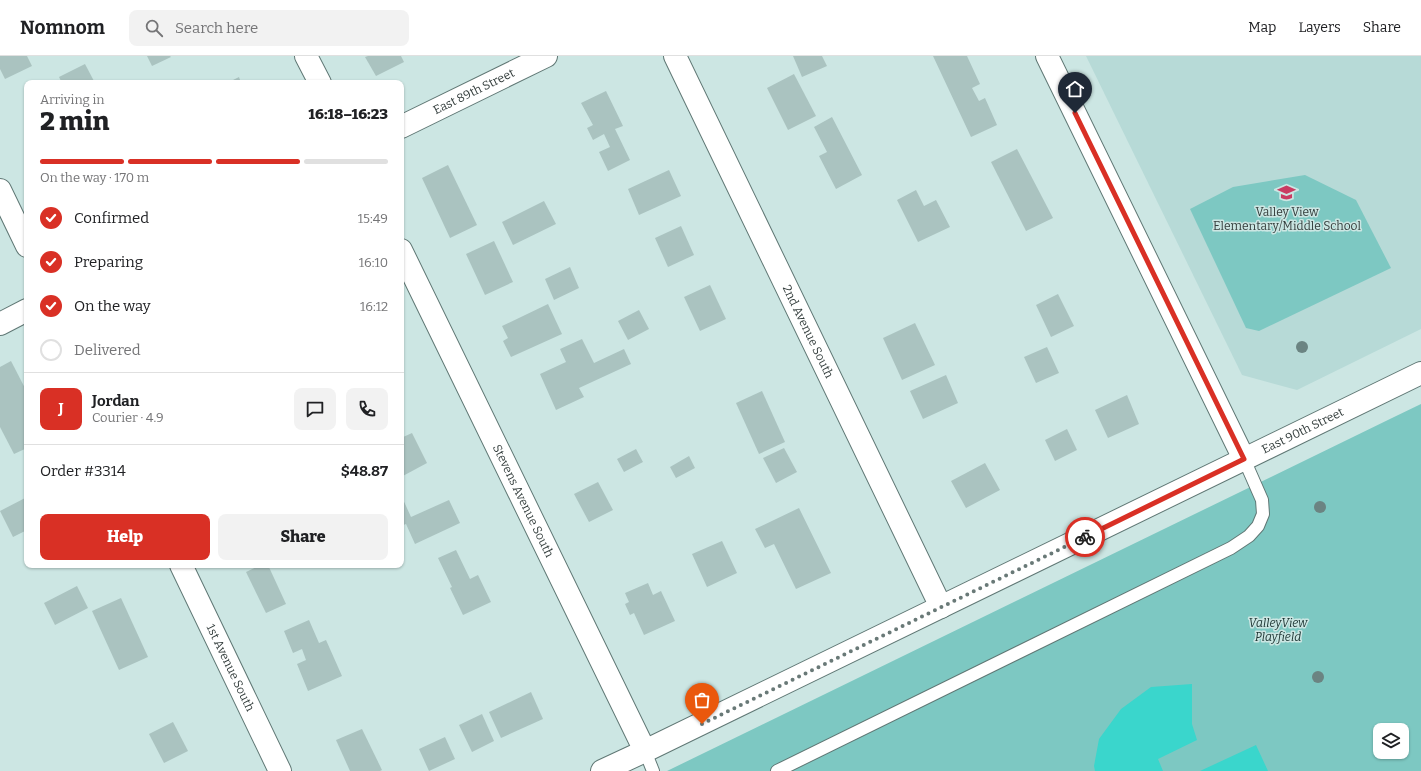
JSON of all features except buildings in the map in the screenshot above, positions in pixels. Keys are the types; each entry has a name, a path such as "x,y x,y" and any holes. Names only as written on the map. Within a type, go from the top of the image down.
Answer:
{"street":[{"path":"306,56 318,80"},
{"name":"East 89th Street","path":"404,126 546,56"},
{"name":"2nd Avenue South","path":"675,56 941,607"},
{"path":"1047,56 1244,459"},
{"path":"0,190 24,240"},
{"name":"Stevens Avenue South","path":"404,256 649,761"},
{"path":"0,324 24,312"},
{"name":"East 90th Street","path":"602,771 649,761 941,607 1421,373"},
{"name":"1st Avenue South","path":"182,568 280,771"}],"lane":[{"path":"780,770 1231,548 1249,536 1258,526 1263,514 1262,500 1244,459"}],"shaded area":[{"name":"Valley View Elementary/Middle School","path":"1086,56 1421,56 1421,329 1297,390 1242,375"}],"green space":[{"path":"1305,175 1356,200 1391,268 1259,331 1246,328 1190,209 1233,187"},
{"name":"ValleyView Playfield","path":"1421,404 1421,771 667,771"}],"water":[{"path":"1192,684 1192,724 1197,740 1158,759 1163,771 1095,771 1094,766 1099,739 1121,709 1151,687"},
{"path":"1256,745 1268,771 1200,771"}],"way so far":[{"path":"702,724 1085,537"}],"place":[{"name":"Valley View Elementary/Middle School","path":"1287,193"}],"route":[{"path":"1075,113 1244,459 1085,537"}]}
